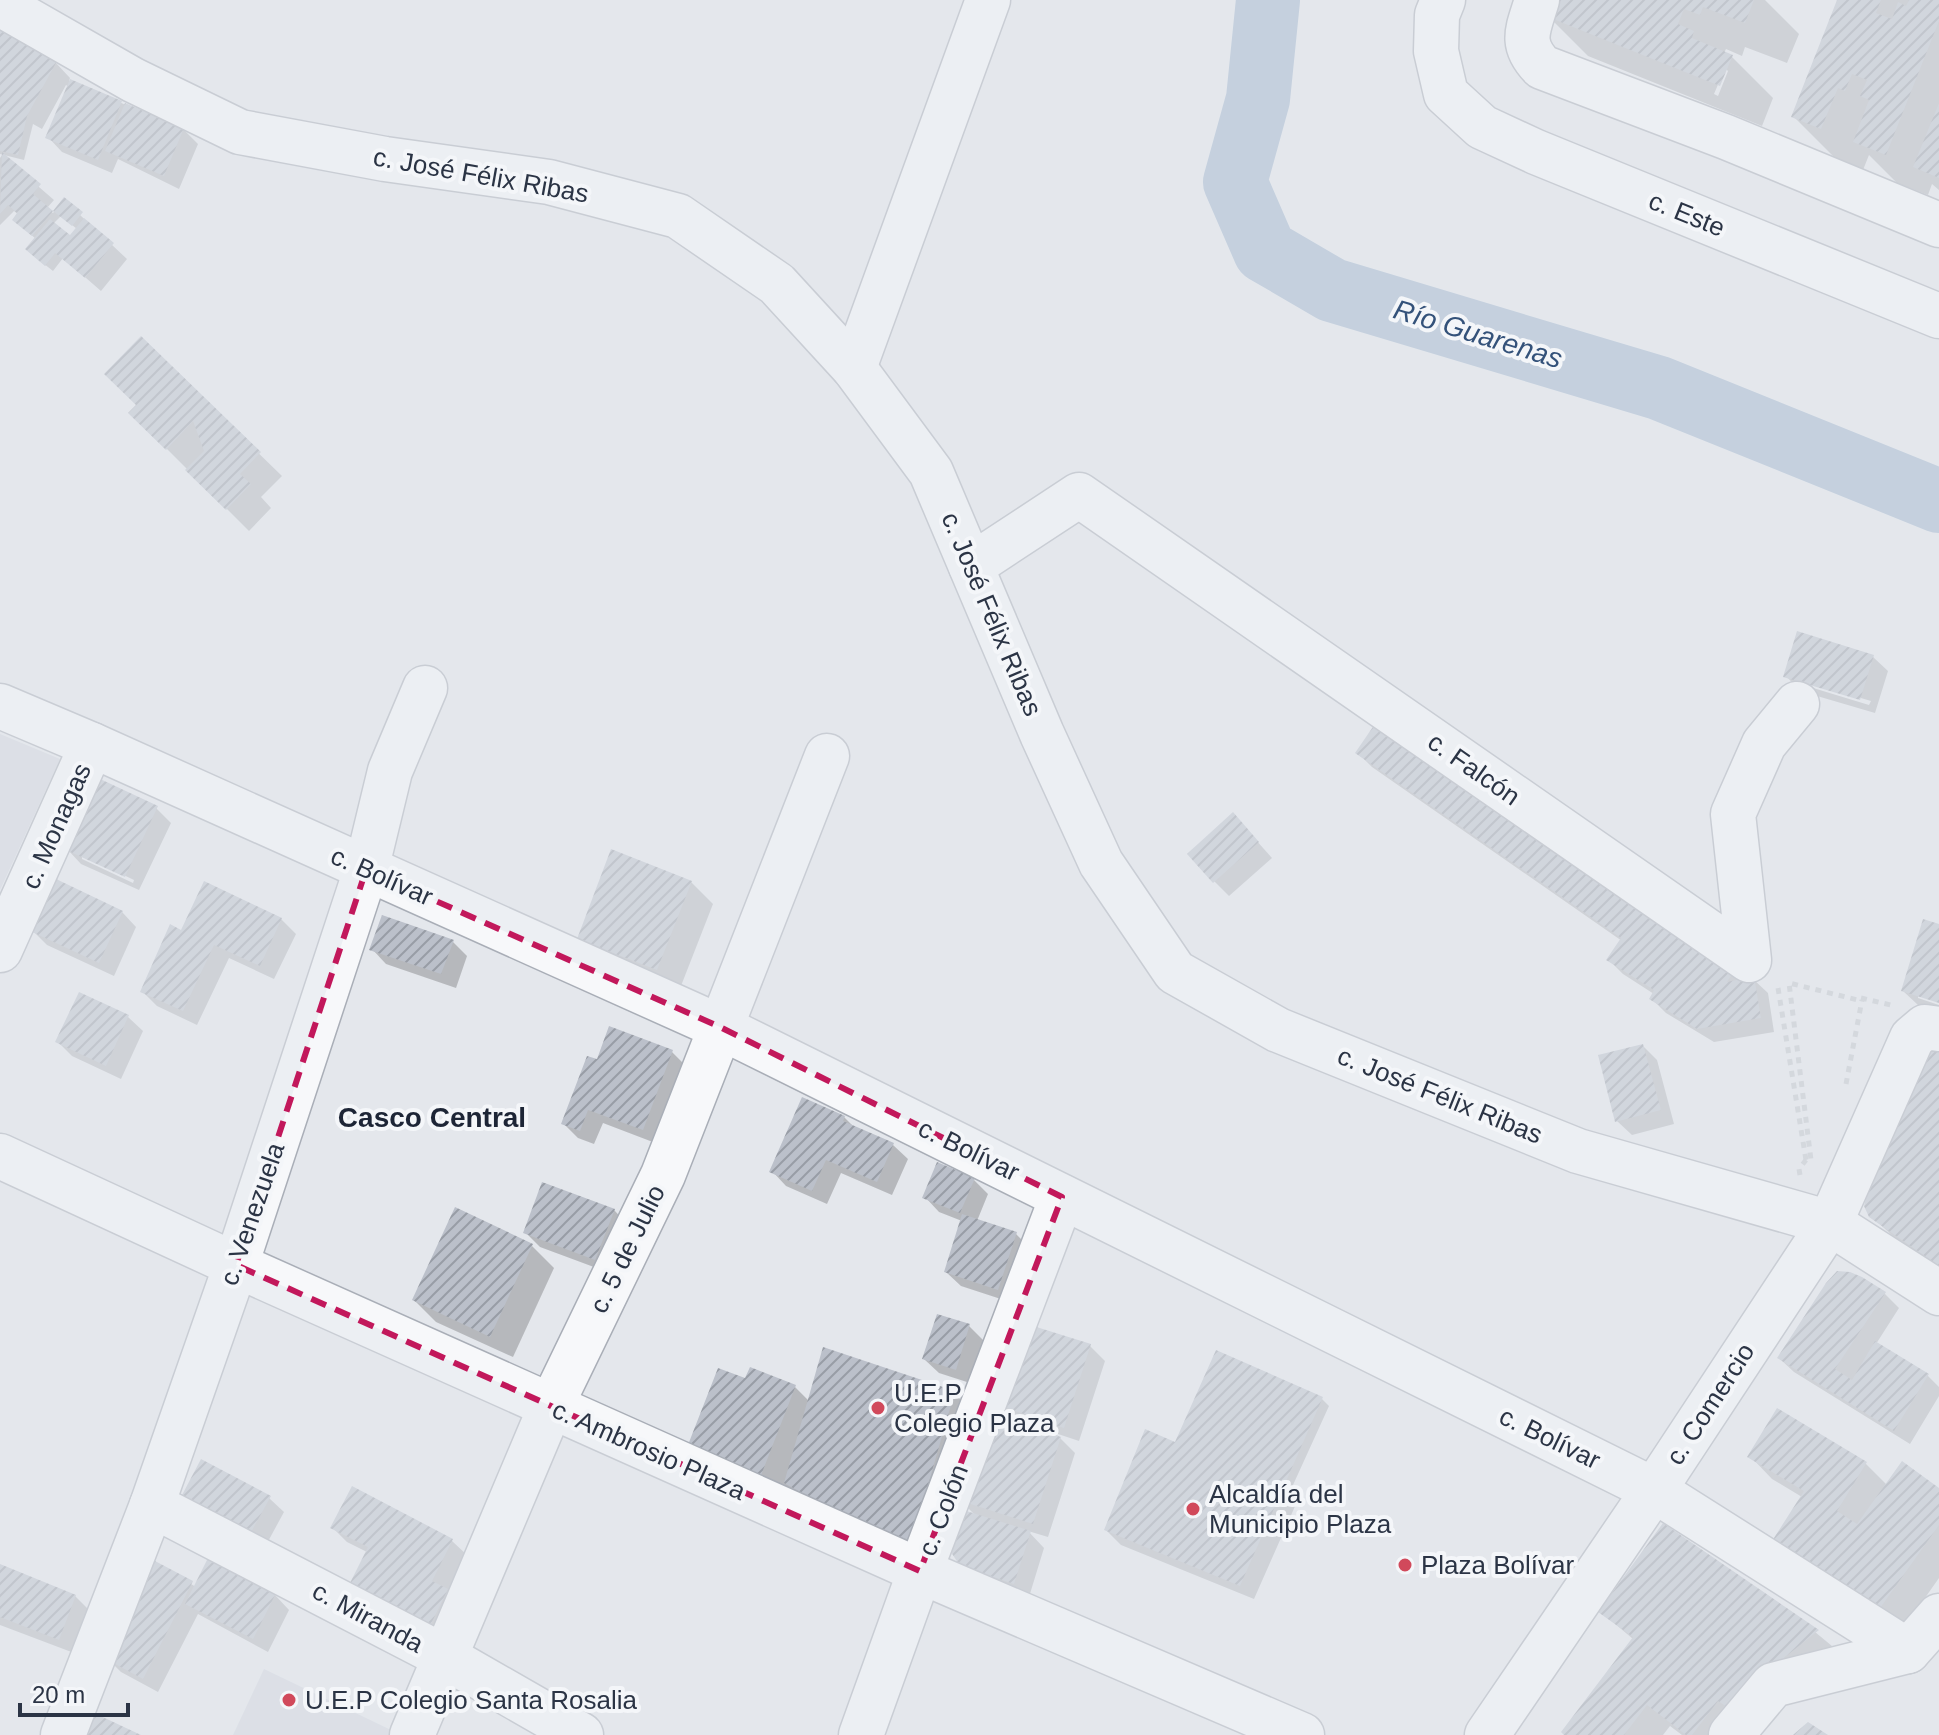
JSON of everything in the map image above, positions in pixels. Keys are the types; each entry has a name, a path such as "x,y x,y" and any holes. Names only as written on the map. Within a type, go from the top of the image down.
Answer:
{"street":[{"path":"854,368 988,0"},
{"name":"c. Este","path":"1443,0 1437,15 1436,51 1446,94 1482,127 1536,152 1939,316"},
{"path":"1537,0 1525,40 1530,55 1542,67 1726,137 1939,225"},
{"name":"c. José Félix Ribas","path":"2,7 133,80 240,132 385,159 549,182 678,216 777,284 854,368 931,472 1042,734 1101,863 1175,972 1278,1030 1578,1151 1830,1223 1939,1293"},
{"name":"c. Falcón","path":"971,566 1079,495 1749,960 1733,814 1764,744 1797,704"},
{"name":"c. Venezuela","path":"63,1735 152,1505 236,1265 366,870 390,771 425,688"},
{"name":"c. Bolívar","path":"0,706 720,1027 1654,1490 1908,1651"},
{"name":"c. Monagas","path":"0,950 92,745"},
{"name":"c. 5 de Julio","path":"412,1735 551,1406 663,1175 827,756"},
{"name":"c. Comercio","path":"1487,1735 1830,1223 1923,1037"},
{"name":"c. Ambrosio Plaza","path":"0,1156 551,1406 1287,1732"},
{"name":"c. Colón","path":"861,1735 1062,1197"},
{"name":"c. Miranda","path":"152,1505 445,1657 581,1735"},
{"path":"1731,1735 1773,1685 1908,1651 1939,1616"}],"path":[{"path":"1862,1001 1789,983 1811,1160 1806,1160 1776,978 1920,1013 1923,1037"}],"highlighted area":[{"path":"366,870 720,1027 1062,1197 920,1571 236,1265"}],"shaded area":[{"path":"0,734 60,759 0,890"},
{"name":"U.E.P Colegio Santa Rosalia","path":"264,1669 391,1730 389,1735 233,1735"}],"building":[{"path":"1549,0 1754,0 1745,23 1703,7 1700,15 1684,9 1678,24 1694,31 1692,38 1733,55 1720,86 1543,15"},
{"path":"1837,0 1881,0 1876,13 1892,19 1898,2 1906,6 1909,0 1939,0 1939,21 1886,155 1853,142 1869,100 1860,96 1867,80 1852,74 1845,91 1838,88 1821,129 1791,117"},
{"path":"7,22 16,39 57,61 27,116 18,155 0,151 0,25"},
{"path":"70,79 122,101 98,160 45,138"},
{"path":"125,103 184,128 164,176 105,151"},
{"path":"1939,103 1939,178 1913,167"},
{"path":"2,152 41,184 33,194 53,211 32,236 12,220 17,213 8,205 0,214"},
{"path":"64,197 83,212 72,226 53,211"},
{"path":"84,218 114,243 85,278 55,253 45,266 25,249 50,219 70,235"},
{"path":"141,336 261,452 240,474 251,484 226,510 185,470 204,451 193,421 166,450 128,413 136,405 104,374"},
{"path":"1797,631 1874,655 1860,700 1783,677"},
{"path":"1377,721 1643,905 1639,911 1734,971 1727,982 1754,976 1761,1018 1697,1029 1649,999 1654,990 1606,960 1621,938 1355,753"},
{"path":"98,778 158,806 125,877 64,849"},
{"path":"1233,812 1259,842 1213,883 1187,854"},
{"path":"611,849 692,881 657,970 577,939"},
{"path":"54,878 123,911 99,963 30,931"},
{"path":"204,881 282,918 260,966 214,945 183,1011 140,992 170,924 181,930"},
{"path":"382,915 454,940 441,974 369,950"},
{"path":"1923,919 1939,924 1939,1003 1901,991"},
{"path":"79,992 129,1015 106,1066 55,1042"},
{"path":"609,1026 673,1050 643,1130 588,1110 580,1131 561,1124 587,1056 597,1059"},
{"path":"1921,1042 1939,1050 1939,1266 1869,1217 1864,1206 1881,1142"},
{"path":"1643,1044 1661,1110 1615,1122 1598,1055"},
{"path":"802,1097 845,1116 843,1121 894,1143 877,1182 826,1160 812,1191 769,1172"},
{"path":"937,1162 975,1178 960,1213 922,1198"},
{"path":"542,1182 615,1209 595,1260 523,1233"},
{"path":"455,1207 533,1244 490,1337 412,1300"},
{"path":"962,1214 1017,1232 998,1290 944,1272"},
{"path":"1837,1271 1862,1277 1886,1292 1835,1369 1852,1380 1875,1341 1929,1374 1894,1431 1777,1358"},
{"path":"937,1314 970,1324 956,1370 922,1359"},
{"path":"1030,1325 1091,1344 1064,1428 992,1403"},
{"path":"823,1347 955,1391 909,1551 784,1483"},
{"path":"1216,1350 1323,1397 1240,1586 1104,1530 1145,1429 1175,1442"},
{"path":"750,1367 796,1385 760,1478 686,1450 718,1368 745,1378"},
{"path":"1777,1408 1867,1462 1837,1511 1857,1524 1902,1461 1939,1488 1939,1525 1873,1618 1765,1552 1804,1491 1747,1457"},
{"path":"988,1413 1061,1437 1033,1524 958,1500"},
{"path":"201,1459 271,1496 250,1534 181,1497"},
{"path":"352,1486 453,1539 432,1581 448,1589 429,1628 347,1589 368,1547 330,1528"},
{"path":"947,1505 1031,1531 1014,1584 960,1566 938,1532"},
{"path":"1663,1523 1819,1630 1751,1684 1733,1711 1718,1701 1692,1735 1686,1735 1647,1705 1624,1735 1564,1735 1561,1732 1633,1637 1598,1612"},
{"path":"208,1558 276,1593 253,1639 185,1604"},
{"path":"155,1561 193,1581 143,1679 104,1658"},
{"path":"0,1564 76,1595 59,1640 0,1617"},
{"path":"92,1712 141,1735 82,1735"},
{"path":"1808,1722 1828,1735 1793,1735"}],"waterway":[{"name":"Río Guarenas","path":"1268,0 1258,99 1235,182 1265,251 1332,290 1659,388 1939,501"}],"place":[{"name":"U.E.P Colegio Plaza","path":"878,1408"},
{"name":"Alcaldía del Municipio Plaza","path":"1193,1509"},
{"name":"Plaza Bolívar","path":"1405,1565"},
{"name":"U.E.P Colegio Santa Rosalia","path":"289,1700"}],"district":[{"name":"Casco Central","path":"432,1117"}]}
